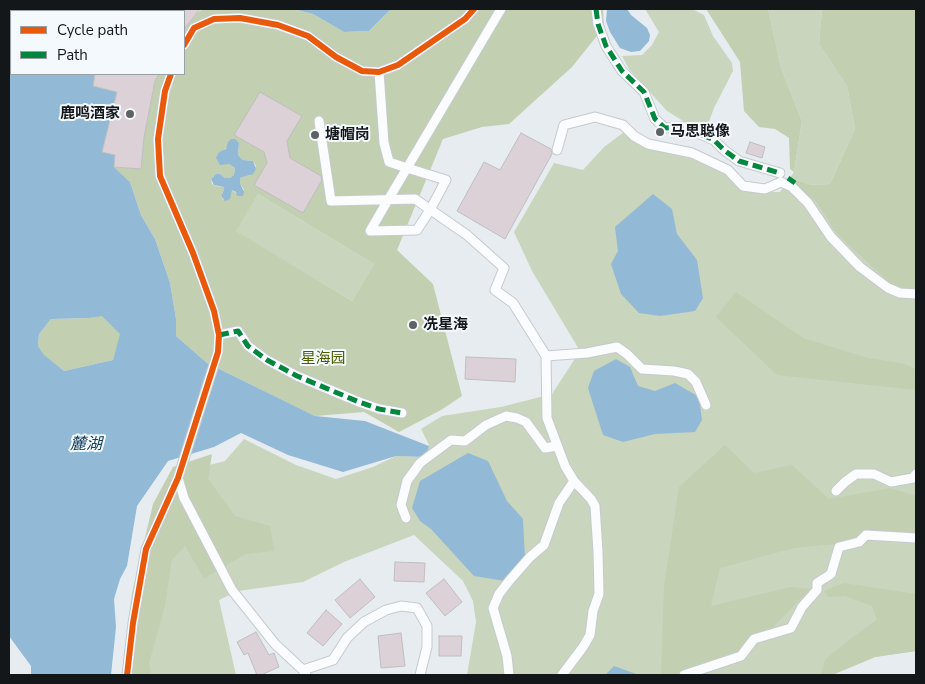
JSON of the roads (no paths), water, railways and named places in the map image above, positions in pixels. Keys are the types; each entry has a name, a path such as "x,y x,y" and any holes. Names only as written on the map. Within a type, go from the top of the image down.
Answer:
{"street":[{"path":"185,43 194,28 214,19 240,18 278,25 308,36 336,57 362,71 379,72 398,65 465,19 474,9"},
{"path":"379,72 384,143 389,162 407,168 446,180 417,230 370,231 388,200 407,168 501,9"},
{"path":"596,9 598,24 606,46 622,71 644,92 655,118 665,128 684,127 714,140 739,161 780,172"},
{"path":"128,675 133,623 146,549 178,478 218,352 219,335 214,311 193,253 160,176 158,139 164,91 171,75"},
{"path":"557,150 564,125 595,117 623,125 634,136 648,144 692,153 728,170 743,186 765,188 781,182 792,187 808,203 831,238 860,267 888,288 900,293 916,294"},
{"path":"319,121 331,201 415,199 466,235 504,268 495,290 513,303 546,356 547,418 565,466 574,481 591,498 595,506 599,594 592,611 590,635 562,675"},
{"path":"219,335 238,331 248,346 267,360 297,376 380,409 402,412"},
{"path":"546,356 617,347 642,369 688,374 696,382 706,405"},
{"path":"406,518 401,505 407,482 420,463 451,440 465,441 486,425 506,416 526,422 545,448 557,446"},
{"path":"836,492 856,474 874,474 891,482 913,478 916,474"},
{"path":"178,478 184,498 232,590 274,644 305,672 333,660 346,638 364,622 386,610 401,606 417,608 427,626 427,647 420,675"},
{"path":"509,675 507,656 493,608 509,581 530,557 544,545 559,503 574,481"},
{"path":"684,675 741,656 754,639 791,628 802,607 817,590 817,583 831,574 839,547 859,542 866,536 916,538"}],"water":[{"name":"麓湖","path":"9,9 127,9 10,10 10,75 95,75 93,86 117,92 103,152 115,155 114,167 130,182 141,215 155,239 170,283 176,319 176,336 207,363 315,416 365,421 429,446 426,457 396,456 343,472 288,455 241,433 214,447 168,461 137,506 127,566 120,579 114,599 116,627 111,675 31,675 31,666 9,636","holes":["102,316 120,334 113,360 64,371 44,355 38,346 39,334 51,319"]},
{"path":"294,9 391,9 369,31 344,32 313,14"},
{"path":"607,9 627,9 631,15 647,28 650,35 649,41 640,51 631,52 620,48 610,32 606,21"},
{"path":"231,139 235,139 239,143 238,155 243,160 253,161 256,169 253,174 240,178 244,192 243,196 237,196 236,192 232,190 230,199 225,201 221,196 224,187 214,185 211,179 216,174 220,174 225,178 230,178 234,175 235,168 229,164 220,165 216,158 219,152 226,149"},
{"path":"653,194 672,209 677,234 697,260 703,298 695,311 660,316 639,313 621,294 611,264 618,251 615,227"},
{"path":"616,359 630,367 638,386 655,391 675,383 699,397 702,420 695,432 655,434 623,442 603,435 588,388 594,371"},
{"path":"468,453 488,461 507,501 523,519 525,558 505,581 474,576 431,529 420,521 412,508 420,481"},
{"path":"614,666 639,675 605,675"}],"place":[{"name":"鹿鸣酒家","path":"130,114"},
{"name":"马思聪像","path":"660,132"},
{"name":"塘帽岗","path":"315,135"},
{"name":"冼星海","path":"413,325"}],"park label":[{"name":"星海园","path":"323,359"}]}
